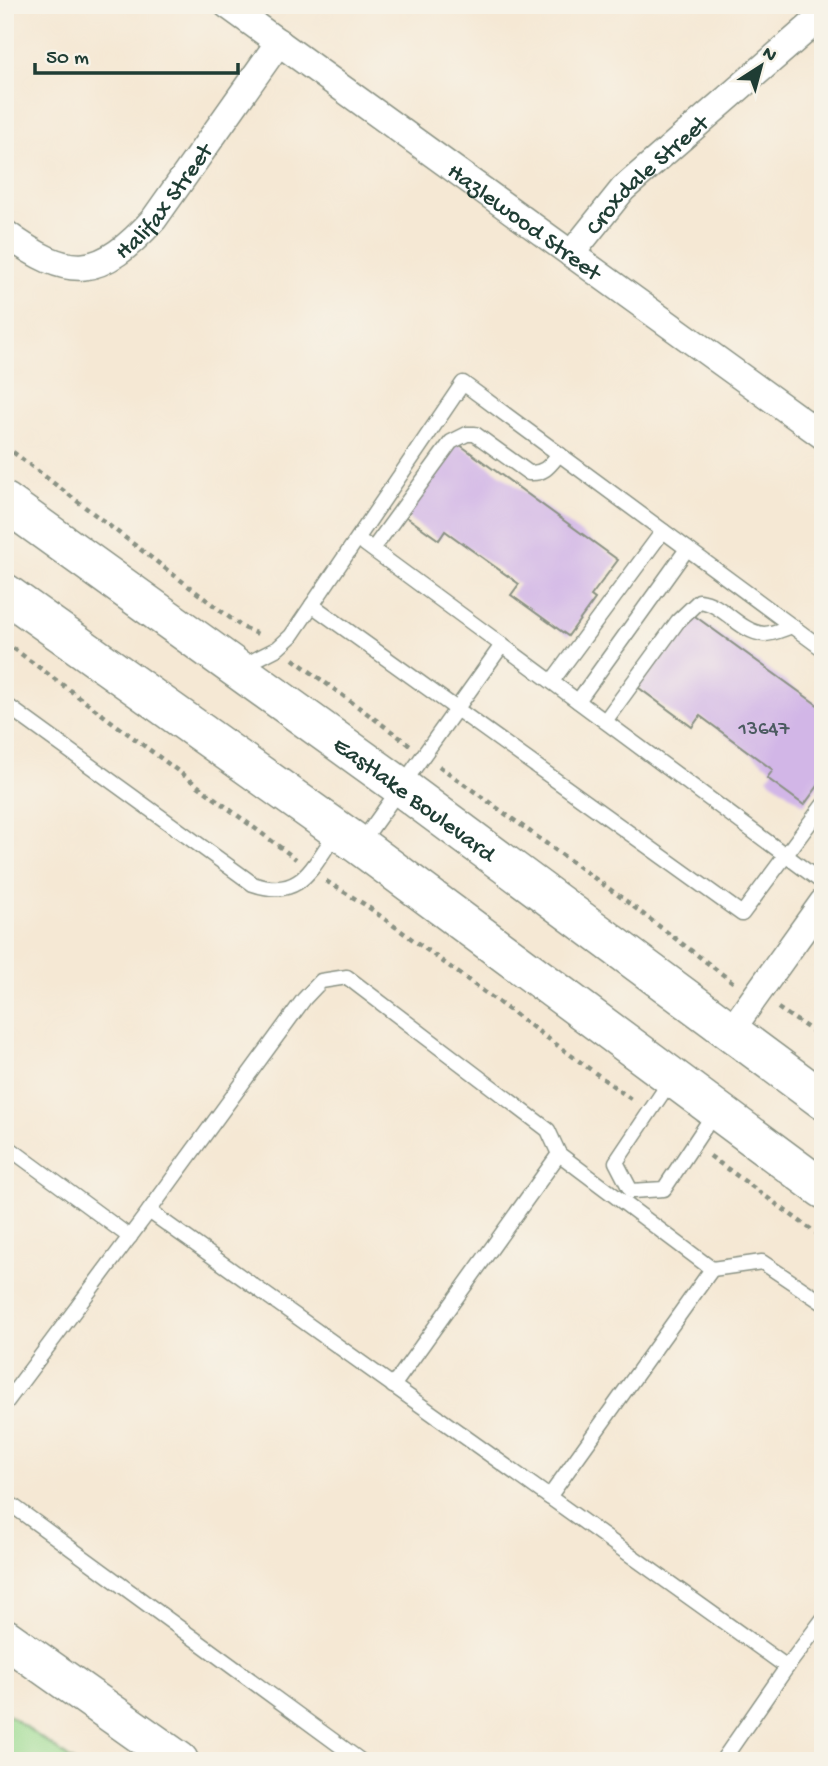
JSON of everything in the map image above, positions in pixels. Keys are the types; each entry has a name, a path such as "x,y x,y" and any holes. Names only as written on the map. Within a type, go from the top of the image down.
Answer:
{"main road":[{"name":"Eastlake Boulevard","path":"5,502 401,787 823,1100"},
{"path":"5,593 349,838 715,1112 823,1189"},
{"path":"5,1638 179,1761"}],"street":[{"name":"Hazlewood Street","path":"228,5 823,436"},
{"name":"Croxdale Street","path":"571,254 623,189 815,16"},
{"name":"Halifax Street","path":"5,233 52,262 79,269 106,262 115,256 132,244 154,219 279,42"},
{"path":"730,1032 823,902"}],"lane":[{"path":"236,670 278,648 312,605 355,538 463,383 823,649"},
{"path":"373,549 451,442 467,434 475,434 529,472 538,474 559,454"},
{"path":"552,681 663,531"},
{"path":"355,538 823,883"},
{"path":"578,701 687,549"},
{"path":"605,721 678,621 699,601 710,602 755,632 767,634 792,626"},
{"path":"312,605 458,707 742,914 823,805"},
{"path":"5,704 253,884 271,890 289,889 349,838 401,787 502,645"},
{"path":"5,1404 304,999 321,981 347,977 548,1130 559,1154 628,1196 712,1269"},
{"path":"628,1196 616,1162 671,1079"},
{"path":"628,1196 664,1189 715,1112"},
{"path":"5,1145 130,1237"},
{"path":"393,1386 559,1154"},
{"path":"149,1211 787,1667"},
{"path":"549,1497 712,1269 762,1262 823,1303"},
{"path":"5,1500 361,1761"},
{"path":"722,1761 823,1619"}],"path":[{"path":"5,446 242,627 278,648 403,741"},
{"path":"5,642 292,856"},
{"path":"448,773 622,898 723,976"},
{"path":"328,882 375,912 650,1112"},
{"path":"786,1012 823,1038"},
{"path":"694,1145 823,1238"}],"green space":[{"path":"5,1712 73,1761 5,1761"}],"building":[{"path":"456,442 618,560 591,596 595,599 568,636 511,595 519,584 445,531 439,540 401,513"},
{"path":"692,614 823,709 823,779 804,805 767,778 773,770 700,716 692,727 635,685"}]}
